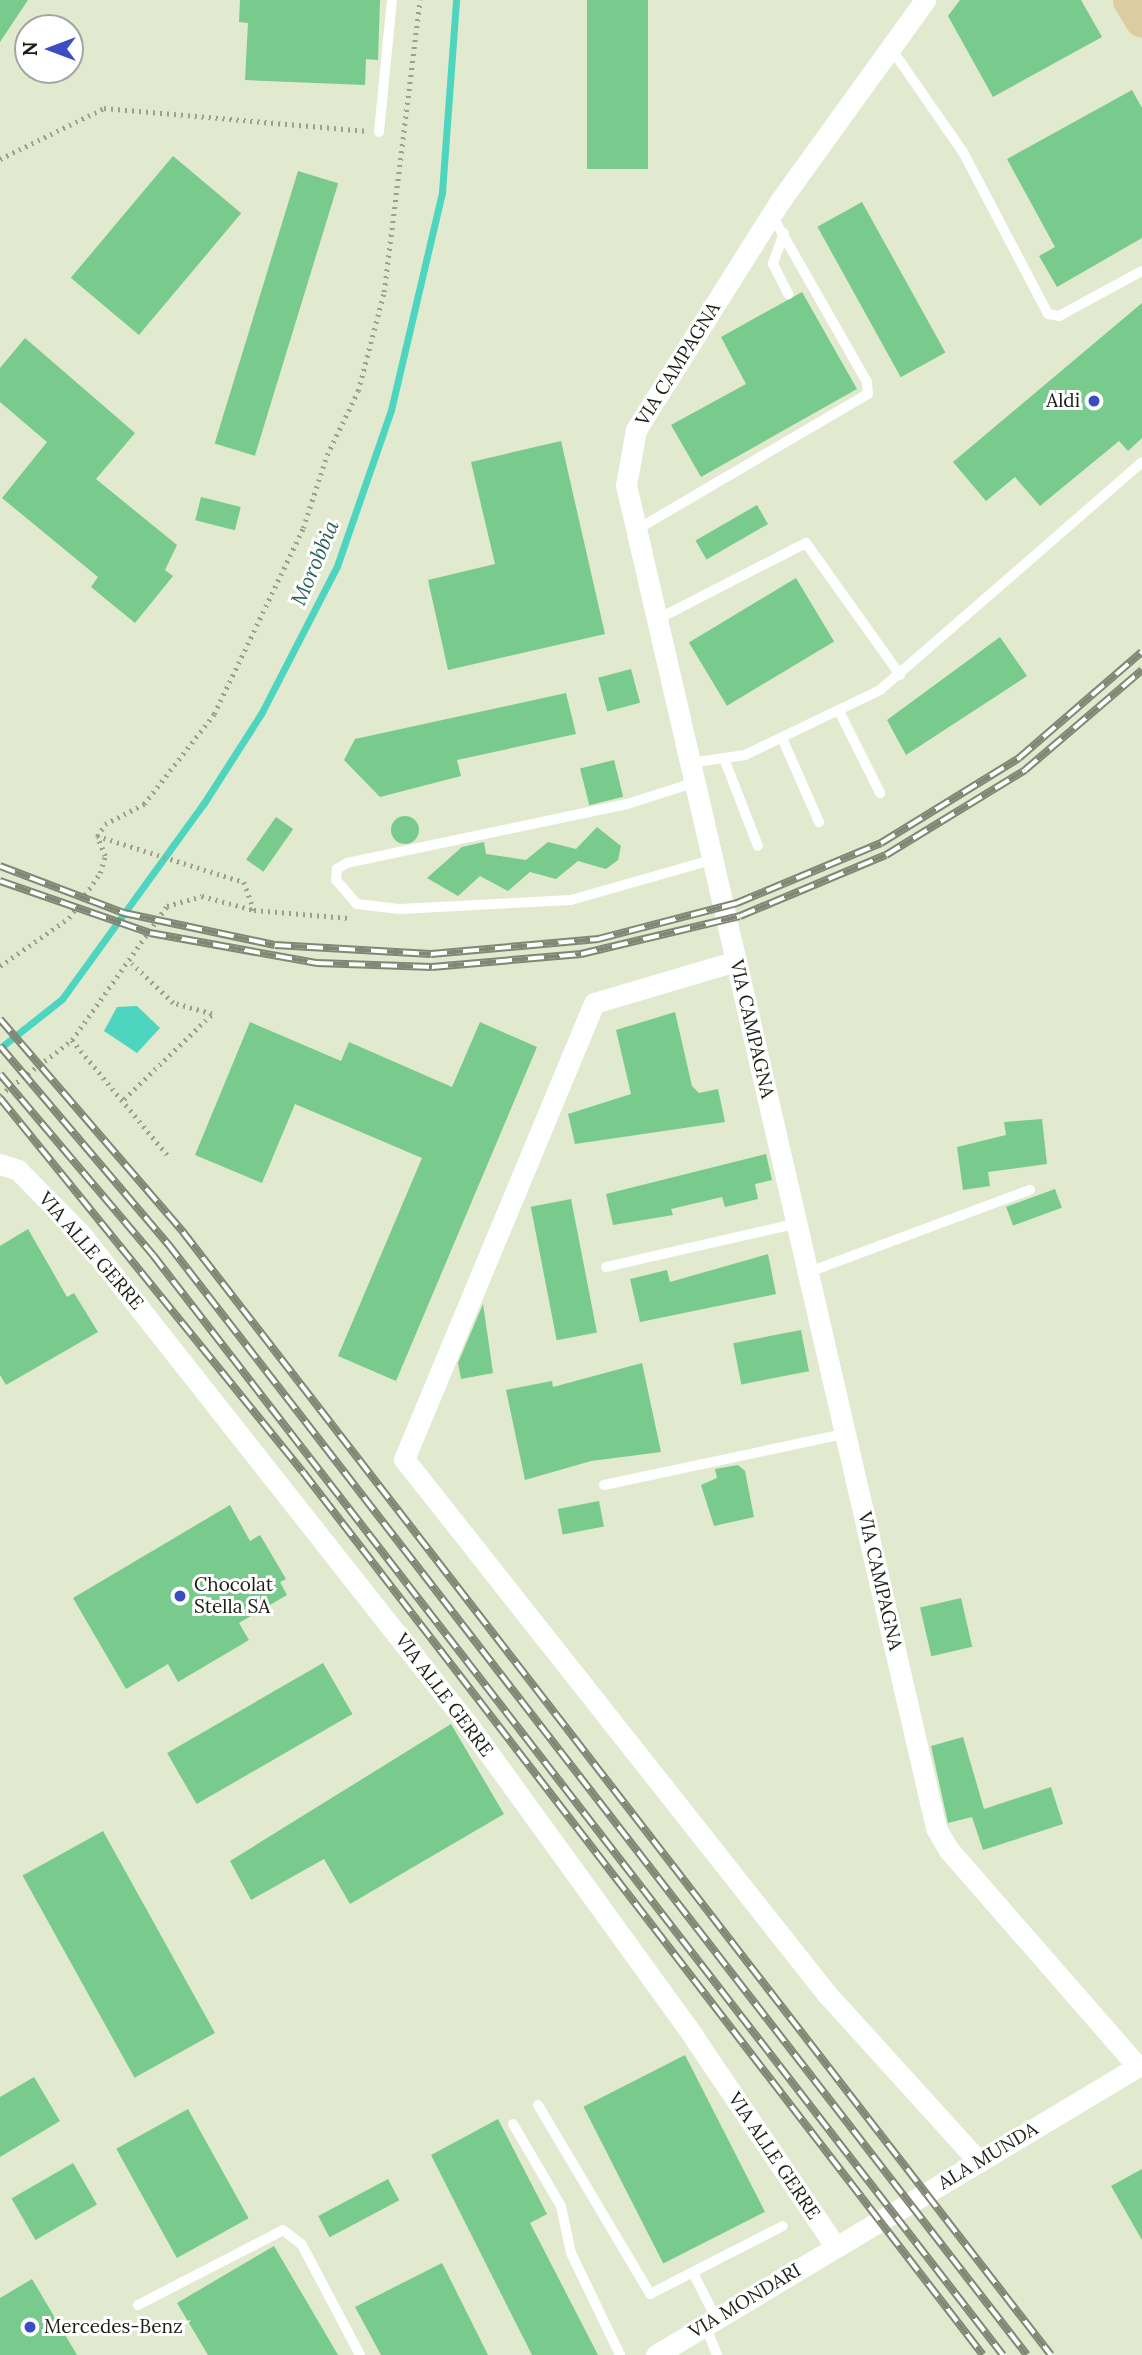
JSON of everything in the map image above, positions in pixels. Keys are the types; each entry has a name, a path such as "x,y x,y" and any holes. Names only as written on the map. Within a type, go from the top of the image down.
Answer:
{"main road":[{"path":"1130,0 1142,20"}],"street":[{"name":"VIA CAMPAGNA","path":"925,0 771,214 636,429 626,485 711,860 848,1433 941,1839 1140,2066"},
{"path":"736,961 594,1003 404,1459 826,1993 979,2162"},
{"name":"VIA ALLE GERRE","path":"9,1167 80,1233 181,1356 469,1726 693,2036 835,2246"},
{"name":"ALA MUNDA","path":"835,2246 1140,2066"},
{"name":"VIA MONDARI","path":"656,2355 835,2246"}],"lane":[{"path":"379,132 393,0"},
{"path":"890,47 962,152 1048,314 1059,316 1142,271"},
{"path":"636,530 868,394 867,382 771,214"},
{"path":"784,233 773,264 788,294"},
{"path":"711,860 571,900 399,909 357,904 336,880 337,869 347,863 614,807 691,773 782,738 839,711 900,675 1142,461"},
{"path":"656,620 806,543 900,675"},
{"path":"839,711 880,793"},
{"path":"782,738 819,822"},
{"path":"725,761 758,846"},
{"path":"809,1272 1030,1191"},
{"path":"606,1267 798,1223"},
{"path":"604,1485 848,1433"},
{"path":"538,2105 643,2288 654,2295 783,2226"},
{"path":"513,2124 561,2206 571,2253 620,2355"},
{"path":"138,2305 284,2230 302,2245 360,2355"},
{"path":"694,2275 711,2322 717,2355"}],"path":[{"path":"0,966 69,918 100,873 105,856 100,837 105,824 144,804 214,714 303,528 362,379 388,271 408,135 420,0"},
{"path":"0,159 104,108 408,135"},
{"path":"100,837 244,882 254,910"},
{"path":"0,1095 72,1040 132,964 167,906 202,896 254,910 361,919"},
{"path":"124,1099 212,1014 173,1003 132,964"},
{"path":"72,1040 124,1099 169,1157"}],"water":[{"path":"137,1006 160,1028 137,1053 104,1031 117,1007"}],"building":[{"path":"0,0 28,0 19,14 14,14 14,21 0,42"},
{"path":"240,0 380,0 378,60 366,59 365,85 245,80 248,23 239,22"},
{"path":"587,0 648,0 648,169 587,169"},
{"path":"960,0 1081,0 1102,37 993,97 948,16"},
{"path":"1132,90 1142,108 1142,238 1057,287 1039,256 1055,247 1007,159"},
{"path":"173,156 241,213 139,335 71,278"},
{"path":"298,171 338,183 255,456 215,444"},
{"path":"862,202 945,352 901,377 817,227"},
{"path":"802,292 857,389 701,477 671,425 746,384 721,337"},
{"path":"1142,303 1142,438 1128,451 1119,441 1040,506 1015,477 986,501 953,462"},
{"path":"25,338 135,433 96,479 177,545 165,570 173,576 135,623 91,587 98,577 2,498 47,442 0,402 0,368"},
{"path":"561,441 605,634 448,670 428,580 495,564 471,462"},
{"path":"201,497 241,507 235,530 195,520"},
{"path":"757,505 768,524 707,560 696,540"},
{"path":"796,578 834,641 727,706 689,642"},
{"path":"1000,637 1027,676 906,755 887,720"},
{"path":"631,669 640,703 607,712 598,678"},
{"path":"566,693 576,734 457,760 461,776 380,797 344,760 355,739"},
{"path":"614,760 623,797 589,805 580,768"},
{"path":"405,816 415,820 419,830 415,840 405,844 395,840 391,830 395,820"},
{"path":"276,817 293,829 263,872 246,860"},
{"path":"597,827 621,846 618,860 606,869 578,861 556,879 530,872 508,891 480,876 458,896 427,878 462,847 484,842 486,854 526,860 548,842 576,849"},
{"path":"675,1012 692,1086 699,1093 718,1089 725,1122 575,1144 568,1114 631,1094 616,1030"},
{"path":"250,1022 341,1061 349,1042 452,1087 480,1022 537,1047 396,1381 338,1356 422,1158 295,1104 262,1183 195,1155"},
{"path":"1042,1119 1047,1164 988,1172 990,1186 963,1190 957,1147 1006,1135 1004,1122"},
{"path":"766,1154 772,1180 755,1184 758,1199 725,1207 722,1197 671,1209 673,1215 613,1225 606,1194"},
{"path":"1055,1189 1062,1208 1013,1226 1006,1207"},
{"path":"571,1199 597,1333 557,1340 531,1207"},
{"path":"28,1229 67,1297 74,1293 98,1332 6,1385 0,1375 0,1246"},
{"path":"768,1254 776,1294 640,1322 630,1279 667,1270 670,1282"},
{"path":"483,1304 493,1373 461,1379 458,1363"},
{"path":"801,1330 809,1371 741,1384 733,1343"},
{"path":"642,1363 661,1452 591,1461 525,1480 506,1390 552,1381 553,1387"},
{"path":"738,1465 745,1471 754,1517 714,1526 701,1485 717,1478 715,1469"},
{"path":"599,1501 604,1527 563,1535 558,1509"},
{"name":"Chocolat Stella SA","path":"230,1505 250,1541 260,1535 286,1579 280,1582 287,1595 239,1623 249,1640 178,1682 168,1664 126,1689 73,1598"},
{"path":"961,1598 972,1647 931,1656 920,1607"},
{"path":"323,1663 352,1714 197,1804 167,1753"},
{"path":"451,1724 504,1814 350,1904 324,1859 251,1900 230,1861"},
{"path":"963,1737 984,1809 1051,1787 1063,1824 983,1850 972,1817 948,1823 931,1746"},
{"path":"103,1831 215,2033 135,2078 23,1876"},
{"path":"685,2055 765,2212 663,2264 583,2107"},
{"path":"34,2077 60,2121 0,2157 0,2097"},
{"path":"188,2109 249,2218 177,2258 116,2149"},
{"path":"498,2119 547,2214 530,2223 598,2355 532,2355 431,2155"},
{"path":"73,2163 97,2205 36,2240 12,2198"},
{"path":"1142,2169 1142,2240 1111,2186"},
{"path":"388,2179 399,2200 330,2237 318,2216"},
{"path":"274,2246 338,2355 208,2355 177,2303"},
{"path":"442,2263 488,2355 381,2355 355,2307"},
{"name":"Mercedes-Benz","path":"32,2279 77,2355 0,2355 0,2298"}],"waterway":[{"name":"Morobbia","path":"0,1048 62,999 204,803 261,714 337,566 391,410 442,192 456,0"}],"railway":[{"path":"0,866 124,913 275,945 431,954 598,939 737,903 881,843 1019,758 1142,652"},
{"path":"0,881 150,933 317,963 432,967 581,954 740,916 886,855 1025,770 1142,670"},
{"path":"0,1019 183,1232 1051,2355"},
{"path":"0,1046 168,1244 1027,2355"},
{"path":"0,1074 153,1255 1003,2355"},
{"path":"0,1098 303,1472 983,2355"}],"place":[{"name":"Aldi","path":"1094,401"},
{"name":"Chocolat Stella SA","path":"180,1596"},
{"name":"Mercedes-Benz","path":"30,2327"}]}
